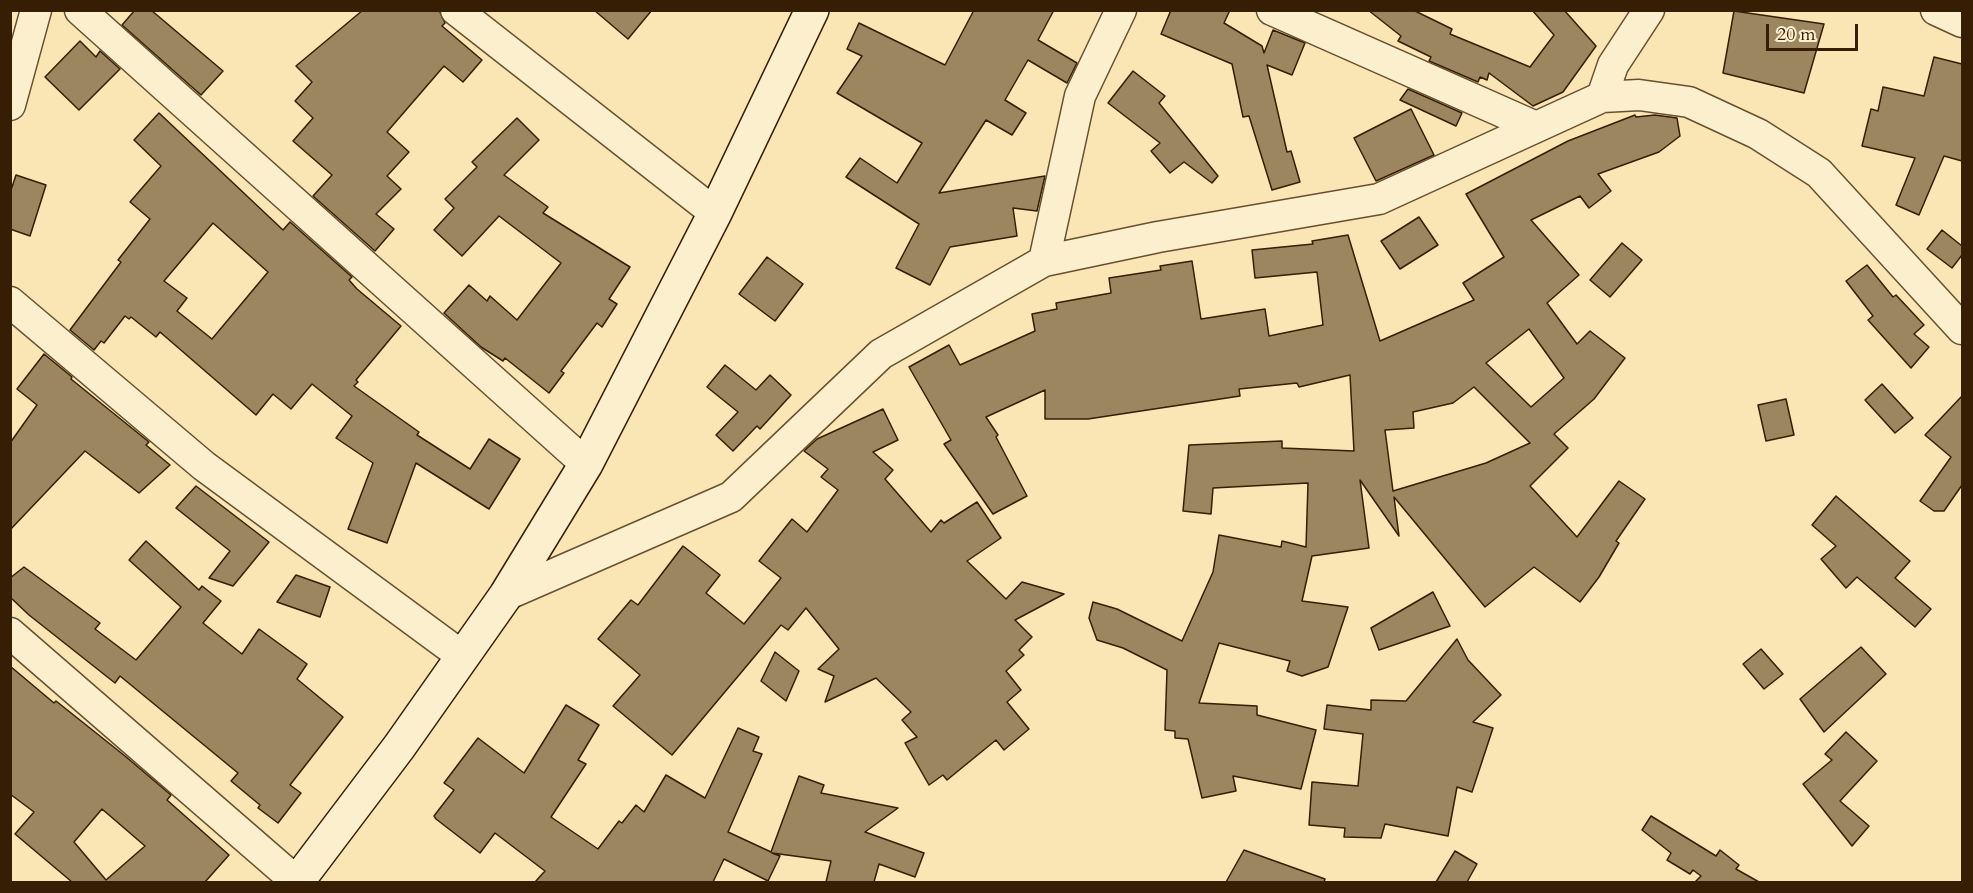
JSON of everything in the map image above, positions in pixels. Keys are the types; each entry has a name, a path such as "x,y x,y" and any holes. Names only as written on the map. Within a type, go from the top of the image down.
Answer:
{"main road":[{"path":"297,882 399,747 506,595 586,464 715,213 812,10"}],"street":[{"path":"10,105 36,10"},
{"path":"80,10 586,464"},
{"path":"456,10 715,213"},
{"path":"1044,261 1080,96 1121,10"},
{"path":"1272,10 1534,126"},
{"path":"1602,97 1613,66 1649,10"},
{"path":"1936,10 1962,22"},
{"path":"506,595 731,497 882,354 1044,261 1158,237 1379,199 1534,126 1602,97 1639,95 1689,102 1758,134 1819,173 1962,329"},
{"path":"10,302 204,466 462,656"},
{"path":"10,633 297,882"}],"building":[{"path":"135,10 151,10 223,71 201,95 122,25"},
{"path":"363,10 439,10 445,23 442,26 482,60 463,82 444,66 387,132 409,152 387,176 401,189 376,214 394,229 375,251 313,196 332,175 293,141 313,118 295,101 312,82 296,66"},
{"path":"594,10 652,10 628,39"},
{"path":"974,10 1054,10 1038,40 1077,63 1067,83 1028,60 1005,100 1026,113 1012,135 986,120 939,193 1045,176 1037,211 1013,208 1017,236 950,247 930,285 896,268 919,224 846,177 860,158 897,183 922,143 837,93 862,56 847,49 859,23 945,65"},
{"path":"1171,10 1230,10 1224,23 1262,46 1264,53 1273,30 1305,43 1292,75 1267,65 1287,152 1291,151 1300,182 1272,190 1249,116 1243,117 1232,64 1161,34"},
{"path":"1368,10 1413,10 1452,29 1450,34 1530,67 1554,35 1532,10 1564,10 1596,46 1563,92 1533,106 1489,73 1487,80 1480,77 1478,82 1429,61 1431,57 1398,41 1401,36"},
{"path":"1734,11 1824,24 1804,93 1723,73"},
{"path":"80,41 96,57 100,51 120,69 79,110 45,77"},
{"path":"1934,57 1962,64 1962,161 1944,156 1919,215 1896,205 1915,158 1862,146 1871,109 1878,111 1883,87 1924,96"},
{"path":"1133,71 1165,96 1159,103 1218,176 1212,183 1184,162 1170,173 1151,151 1160,143 1108,103"},
{"path":"1408,89 1462,113 1456,126 1400,100"},
{"path":"1411,109 1434,155 1376,181 1354,138"},
{"path":"159,113 283,230 290,222 352,277 349,280 357,289 401,326 356,380 358,382 354,386 419,432 417,435 470,469 489,439 520,459 489,509 416,463 387,543 348,529 373,463 336,438 352,416 312,384 291,409 273,394 256,415 160,332 156,337 131,317 129,319 125,316 104,343 101,341 94,350 70,330 121,262 118,260 150,219 130,202 161,166 134,140","holes":["213,223 268,272 212,339 177,311 187,298 164,281"]},
{"path":"1635,115 1636,117 1655,115 1677,118 1680,136 1659,152 1598,174 1611,191 1589,208 1580,196 1531,220 1579,275 1547,303 1577,344 1590,331 1625,358 1594,399 1554,434 1568,448 1530,486 1577,537 1619,481 1645,499 1616,541 1619,543 1599,577 1580,602 1534,567 1485,607 1394,497 1399,536 1360,480 1369,548 1312,556 1302,601 1348,607 1328,667 1302,676 1287,671 1290,661 1219,643 1199,703 1257,706 1257,715 1316,730 1301,789 1233,776 1236,791 1202,798 1188,739 1175,738 1175,731 1165,730 1167,670 1123,648 1097,640 1089,618 1093,602 1117,609 1182,641 1213,572 1219,535 1281,547 1282,541 1306,547 1308,483 1213,488 1211,514 1183,511 1189,445 1282,441 1282,448 1354,451 1350,375 1299,387 1297,383 1239,389 1240,396 1088,419 1045,419 1045,390 986,417 998,435 996,437 1027,496 993,514 944,444 951,440 909,367 949,345 960,365 1035,331 1032,314 1057,309 1056,303 1111,293 1109,278 1161,270 1160,266 1192,261 1201,319 1265,309 1269,336 1323,325 1317,272 1255,278 1252,250 1313,244 1312,241 1348,235 1380,341 1474,300 1463,283 1504,257 1466,194 1568,141","holes":["1529,329 1564,378 1531,407 1486,363","1474,387 1530,443 1486,463 1393,491 1385,430 1414,428 1413,412 1453,403"]},
{"path":"517,118 539,140 504,175 548,207 543,213 630,267 609,299 617,304 602,327 597,323 561,371 564,373 549,393 505,358 503,361 481,347 444,313 469,285 487,301 490,296 517,320 561,263 499,216 462,256 434,230 454,208 445,199 477,167 472,162"},
{"path":"16,175 46,185 30,236 10,229 10,193"},
{"path":"1419,217 1438,245 1400,269 1381,241"},
{"path":"1942,230 1962,246 1962,255 1952,268 1927,249"},
{"path":"1622,243 1642,260 1610,297 1590,280"},
{"path":"767,257 803,284 775,321 739,294"},
{"path":"1867,265 1893,297 1896,295 1924,325 1914,334 1929,347 1911,368 1868,320 1873,316 1846,281"},
{"path":"44,354 72,377 71,379 149,442 146,445 170,465 139,493 85,451 10,530 10,443 37,405 17,389"},
{"path":"725,365 756,390 770,375 791,395 760,429 757,426 733,451 716,435 738,412 707,387"},
{"path":"1882,384 1913,418 1895,433 1865,400"},
{"path":"1962,396 1962,485 1944,511 1934,511 1920,501 1951,457 1925,435"},
{"path":"1786,399 1794,435 1766,441 1758,405"},
{"path":"883,409 898,440 873,452 893,470 885,479 931,532 941,520 944,523 977,502 1001,538 967,561 1006,599 1022,582 1064,594 1015,620 1032,637 1019,650 1024,655 1006,671 1021,690 1007,702 1029,729 1004,750 996,740 947,780 943,775 929,785 905,743 917,737 902,720 911,712 876,678 825,702 834,676 818,669 839,649 806,608 788,630 781,625 672,755 613,706 640,675 598,639 631,600 638,605 683,546 720,575 706,593 744,624 781,578 759,561 792,519 807,532 838,490 821,477 828,469 804,451 817,439"},
{"path":"196,486 269,542 233,586 209,578 230,551 176,508"},
{"path":"1836,496 1910,561 1895,578 1931,609 1915,627 1857,577 1846,588 1821,559 1836,546 1812,525"},
{"path":"146,541 199,590 202,586 221,601 203,623 242,654 259,629 307,664 297,679 343,717 290,785 301,793 278,823 258,808 260,805 231,781 238,773 120,676 115,683 29,615 10,597 10,578 24,567 100,623 95,629 136,660 181,607 129,560"},
{"path":"296,575 330,587 320,617 277,602"},
{"path":"1433,592 1450,626 1379,650 1371,628"},
{"path":"1457,639 1468,660 1501,695 1473,722 1493,728 1472,792 1457,787 1448,836 1385,824 1381,838 1344,837 1345,828 1309,825 1312,782 1358,786 1363,734 1324,729 1327,705 1371,710 1371,700 1406,701"},
{"path":"1861,647 1886,674 1824,732 1800,699"},
{"path":"1761,649 1783,674 1764,689 1743,664"},
{"path":"775,652 799,671 786,701 761,681"},
{"path":"10,666 171,795 167,800 229,855 205,882 72,882 15,834 34,812 10,794","holes":["102,809 145,846 106,880 74,842"]},
{"path":"566,705 599,725 578,760 586,764 551,817 598,849 619,821 622,823 636,805 644,812 666,775 705,798 738,728 759,737 753,751 762,754 728,832 771,852 799,776 824,785 821,793 898,808 865,832 924,853 915,877 879,864 874,882 826,882 831,861 772,853 780,856 768,881 724,859 713,882 535,882 545,871 495,833 480,853 436,819 434,816 454,790 444,783 478,738 524,773"},
{"path":"1846,732 1877,761 1840,801 1869,826 1852,846 1803,784 1832,760 1825,754"},
{"path":"1651,816 1716,856 1720,850 1739,865 1736,869 1759,882 1695,882 1701,876 1693,870 1690,874 1667,860 1671,853 1642,830"},
{"path":"1244,850 1325,879 1324,882 1226,882"},
{"path":"1455,851 1477,864 1467,882 1436,882"}]}
